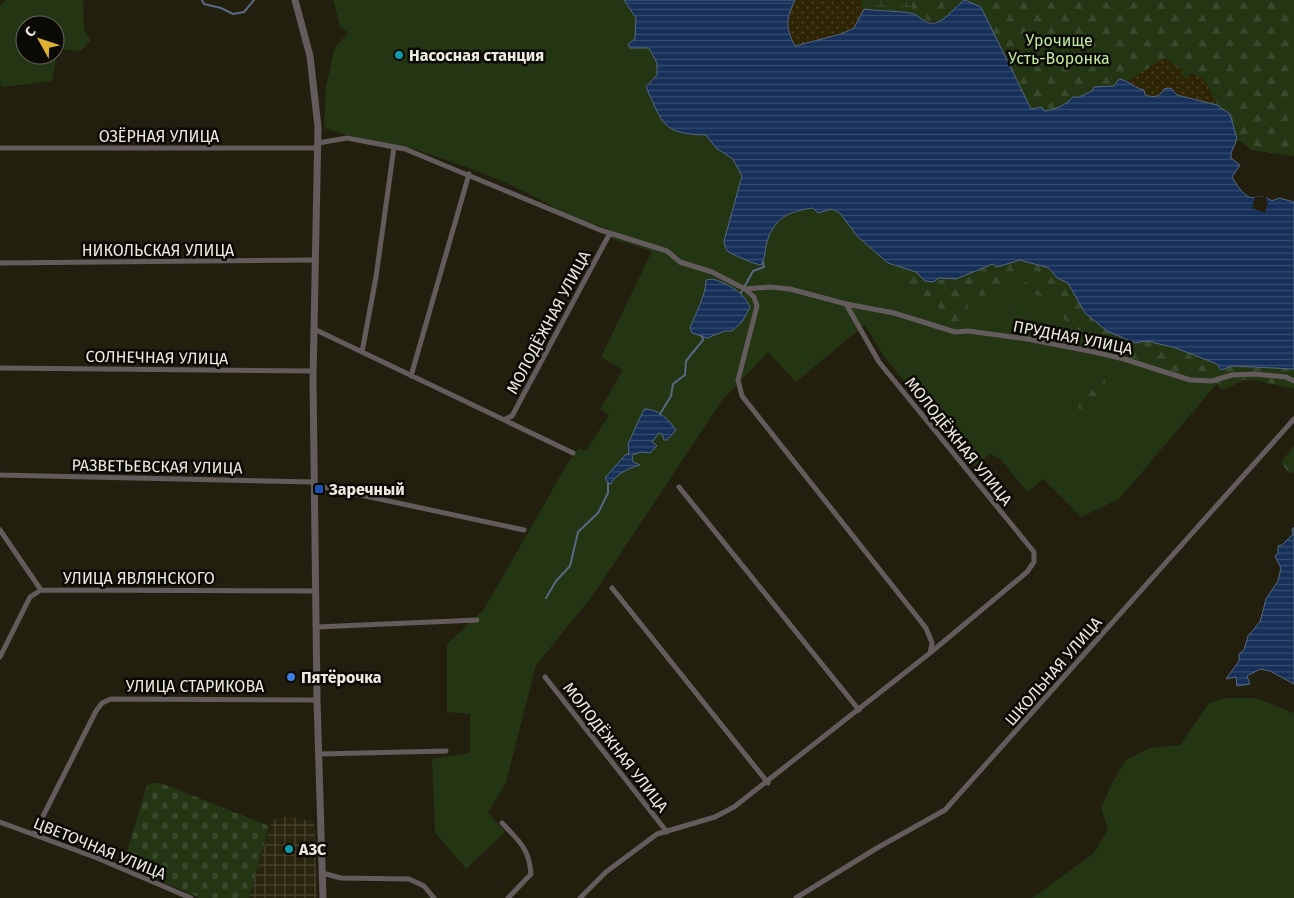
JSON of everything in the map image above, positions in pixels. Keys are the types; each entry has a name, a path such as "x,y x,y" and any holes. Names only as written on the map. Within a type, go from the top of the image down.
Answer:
{"street":[{"path":"295,0 308,42 313,72 318,145 313,371 317,700 323,898"},
{"name":"ОЗЁРНАЯ УЛИЦА","path":"0,148 318,145 347,138 394,146"},
{"path":"362,352 376,277 394,146 469,174 610,233 667,251 680,262 712,272 745,289 754,297 757,306 738,380 742,396 926,628 932,644 930,653"},
{"path":"410,376 469,174"},
{"name":"МОЛОДЁЖНАЯ УЛИЦА","path":"505,419 512,416 610,233"},
{"name":"НИКОЛЬСКАЯ УЛИЦА","path":"0,263 315,260"},
{"path":"745,289 770,287 790,289 846,304"},
{"name":"МОЛОДЁЖНАЯ УЛИЦА","path":"580,898 613,867 657,834 714,817 734,807 768,782 930,653 1027,572 1034,562 1034,552 879,362 846,304"},
{"name":"ПРУДНАЯ УЛИЦА","path":"846,304 894,313 955,332 1028,339 1108,355 1190,380 1212,381 1232,375 1256,374 1286,377 1294,380"},
{"path":"314,329 573,453"},
{"name":"СОЛНЕЧНАЯ УЛИЦА","path":"0,368 313,371"},
{"name":"ШКОЛЬНАЯ УЛИЦА","path":"796,898 945,810 1294,419"},
{"name":"РАЗВЕТЬЕВСКАЯ УЛИЦА","path":"0,475 314,483 524,530"},
{"path":"679,487 859,710"},
{"path":"0,530 42,590"},
{"path":"612,588 768,782"},
{"name":"УЛИЦА ЯВЛЯНСКОГО","path":"0,656 30,597 42,590 316,591"},
{"path":"317,627 477,620"},
{"name":"МОЛОДЁЖНАЯ УЛИЦА","path":"545,677 667,832"},
{"name":"УЛИЦА СТАРИКОВА","path":"34,834 96,710 102,703 111,698 317,700"},
{"path":"319,754 446,751"},
{"name":"ЦВЕТОЧНАЯ УЛИЦА","path":"0,822 191,898"},
{"path":"502,823 530,857 531,874 508,898"},
{"path":"322,873 341,878 409,879 424,886 434,898"}],"shaded area":[{"path":"290,816 314,822 317,898 249,898 272,820"}],"green space":[{"path":"6,0 83,0 84,30 91,40 81,51 65,50 65,15 15,15 15,65 55,65 52,81 3,87 0,84 0,5"},
{"path":"333,0 624,0 636,18 635,39 649,48 657,63 657,75 683,134 706,135 716,148 733,159 742,176 724,241 730,253 763,262 768,239 776,223 791,213 801,210 814,208 818,213 832,209 840,213 857,236 888,263 1011,261 1232,366 1119,499 1081,517 1043,479 1028,492 1001,460 991,454 973,467 883,355 865,325 796,382 768,352 721,402 591,598 536,665 506,783 488,812 505,832 466,869 435,832 432,759 470,753 470,714 447,712 447,644 484,609 569,461 579,448 586,451 609,415 600,409 623,370 601,357 652,251 612,239 614,231 559,213 550,205 513,186 472,169 417,150 351,136 324,128 326,86 335,47 348,33 340,26"},
{"path":"862,0 911,0 913,14 864,9 861,6"},
{"name":"Урочище Усть-Воронка","path":"911,0 1294,0 1294,156 1251,150 1237,139 1230,114 1217,105 1205,80 1184,78 1177,67 1164,59 1128,81 1119,79 1114,86 1103,87 1073,97 1064,105 1056,108 1044,111 1042,107 1031,109 981,7 956,5 947,17 937,22 931,22 913,14"},
{"path":"1020,260 1049,268 1057,278 1068,283 1085,313 1107,331 1135,343 1147,341 1176,348 1218,364 1221,370 1232,366 1294,369 1294,389 1254,380 1243,380 1226,389 1220,388 1213,378 1196,380 1120,357 1102,347 1098,350 1094,349 1085,342 1077,329 1070,329 1055,303 1024,289 1022,286 1028,280 1023,277 987,295 981,296 967,293 968,305 966,314 948,326 939,317 938,300 918,298 914,287 903,287 894,281 902,270 916,272 925,281 945,280 963,276 994,264 997,267"},
{"path":"1102,378 1106,380 1092,412 1081,423 1076,421 1080,402 1092,386"},
{"path":"1294,446 1294,473 1288,472 1281,462"},
{"path":"1226,698 1256,698 1294,713 1294,898 1032,898 1094,853 1108,829 1101,808 1111,785 1126,760 1149,748 1180,745 1209,703"},
{"path":"159,783 171,787 269,826 249,898 200,898 123,865 147,785"}],"sand":[{"path":"795,0 862,0 861,6 864,9 854,28 841,34 795,46 788,28 788,18"},
{"path":"1164,58 1177,67 1182,68 1182,76 1184,78 1188,78 1191,73 1205,80 1217,105 1177,95 1170,88 1153,98 1145,95 1144,90 1135,89 1128,81"}],"water":[{"path":"624,0 795,0 788,18 788,28 795,46 841,34 854,28 864,9 910,13 917,15 926,22 935,23 948,16 965,0 981,7 1031,109 1042,107 1044,111 1056,108 1064,105 1073,97 1079,97 1092,91 1094,87 1114,86 1119,79 1144,90 1145,95 1148,96 1154,97 1161,94 1164,89 1171,88 1177,95 1217,105 1230,114 1237,139 1231,153 1231,158 1240,165 1232,177 1239,188 1249,197 1261,197 1272,201 1279,198 1294,202 1294,369 1232,366 1221,370 1217,364 1176,348 1147,341 1135,343 1107,331 1085,313 1068,283 1057,278 1049,268 1020,260 997,267 993,264 956,279 939,278 933,282 925,281 916,272 888,263 857,236 840,213 832,209 818,213 813,208 804,209 782,218 772,229 761,265 731,253 725,247 724,241 742,176 733,159 716,148 706,135 691,134 672,129 661,118 646,87 657,75 657,63 649,48 630,48 628,44 635,39 636,18"},
{"path":"713,279 735,289 744,297 750,307 742,322 732,331 725,331 707,338 692,333 690,328 702,299 706,280"},
{"path":"644,409 649,409 663,415 676,430 667,440 664,440 662,434 659,433 652,442 657,446 650,453 641,452 632,455 633,462 640,465 619,475 611,484 608,483 605,478 626,454 629,455 628,444"},
{"path":"1294,527 1294,684 1270,671 1260,669 1247,676 1250,684 1237,686 1236,677 1226,679 1239,661 1239,654 1244,650 1248,636 1260,622 1266,599 1278,581 1281,568 1275,556 1278,553 1278,546 1282,545 1293,534 1292,530"}],"pier":[{"path":"1267,196 1266,201 1268,202 1265,213 1252,208 1255,197"}],"waterway":[{"path":"202,0 204,4 221,8 233,14 244,12 254,0"},
{"path":"741,293 753,271 764,267 763,262"},
{"path":"660,414 671,396 673,384 685,375 686,361 703,340 702,336"},
{"path":"546,598 556,581 570,566 578,532 598,513 608,493 608,483"}],"place":[{"name":"Насосная станция","path":"399,55"},
{"name":"Заречный","path":"319,489"},
{"name":"Пятёрочка","path":"291,677"},
{"name":"АЗС","path":"289,849"}]}
